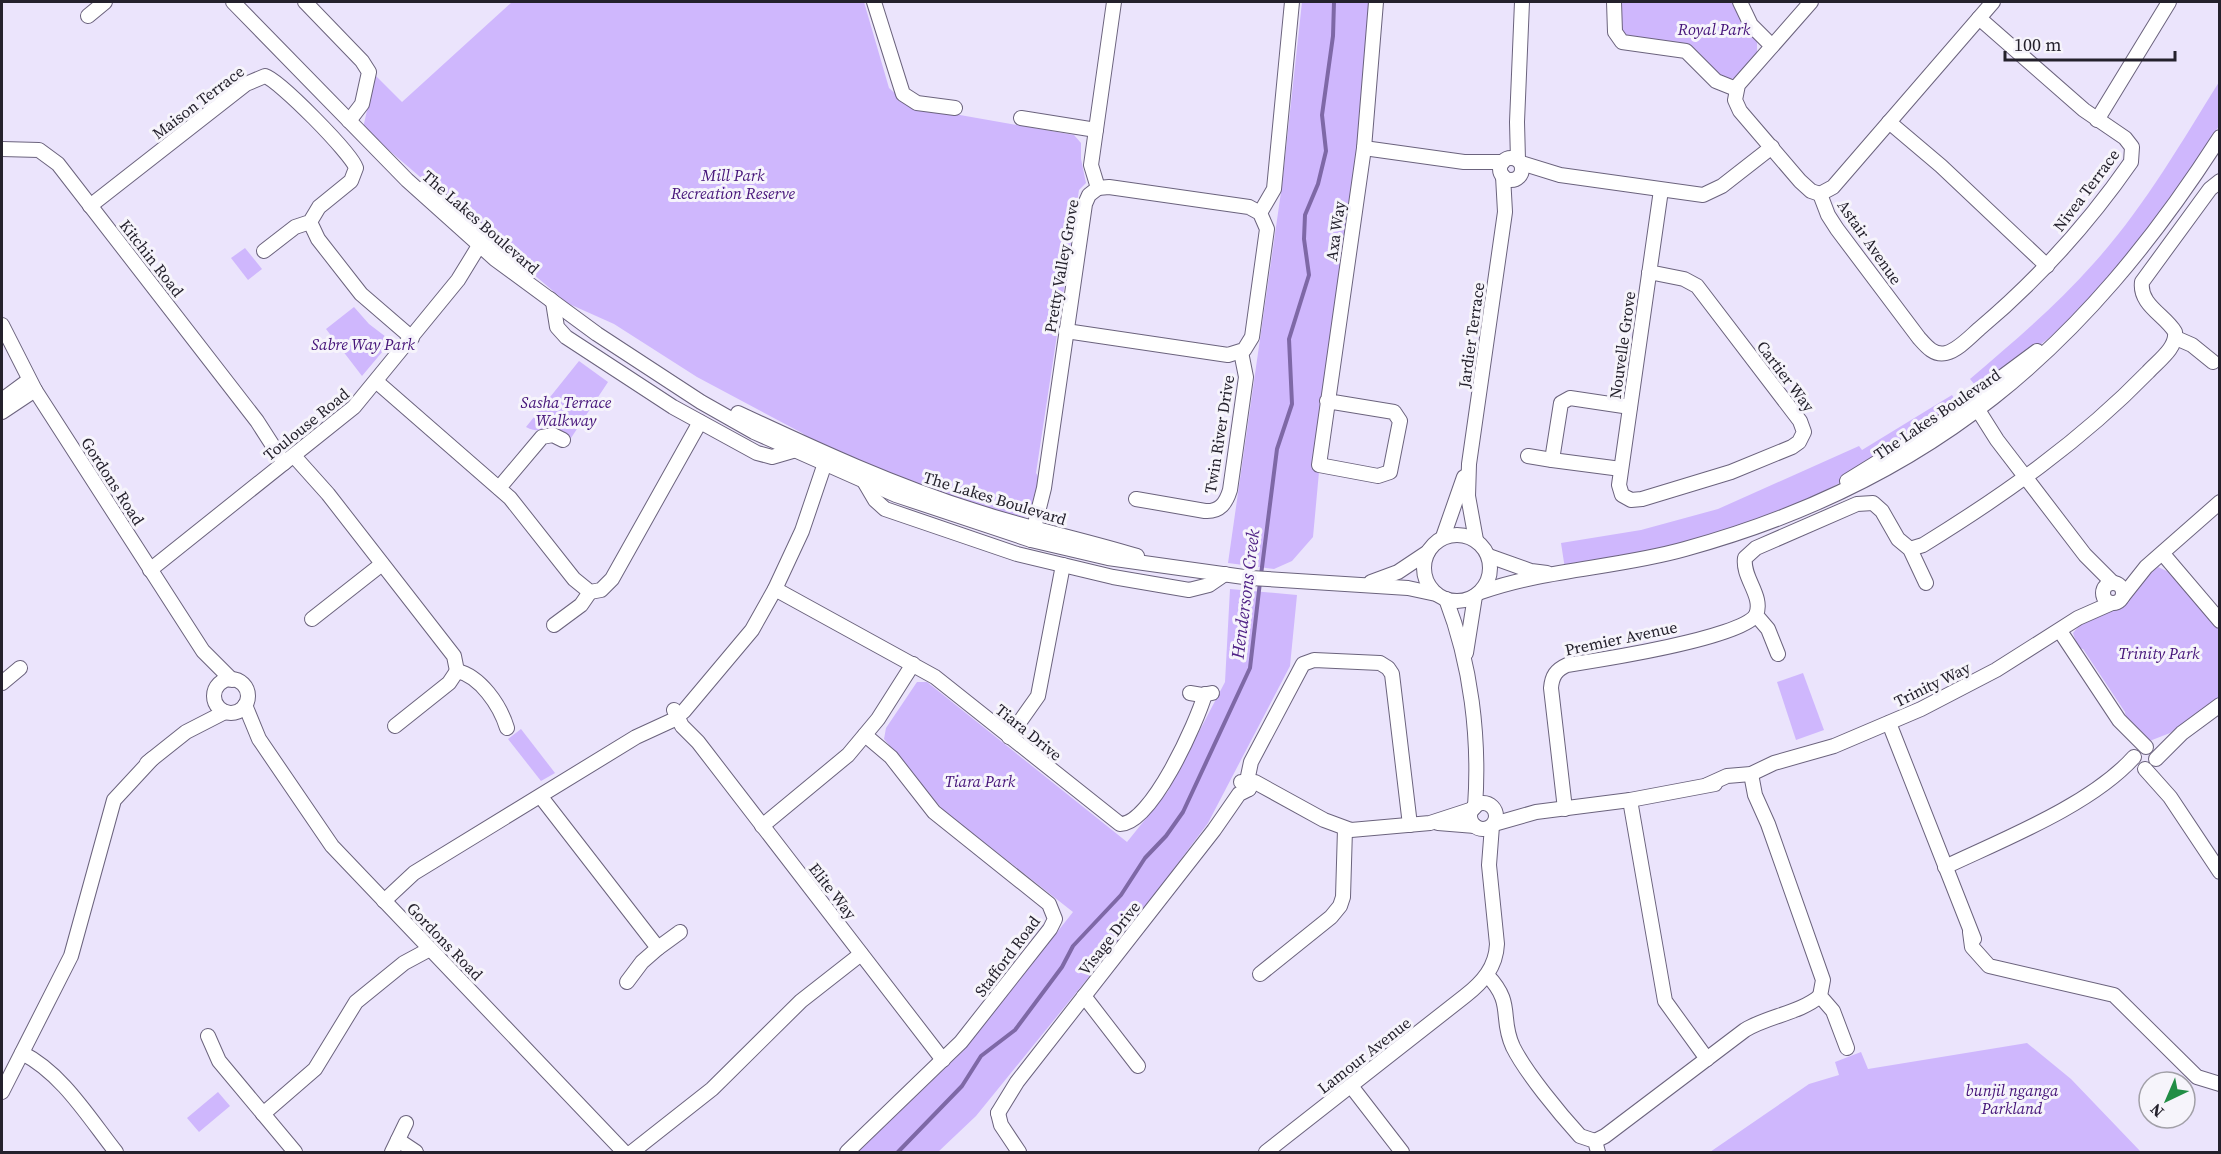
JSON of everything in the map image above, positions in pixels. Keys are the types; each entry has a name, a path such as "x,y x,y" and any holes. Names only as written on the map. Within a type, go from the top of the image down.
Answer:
{"street":[{"path":"88,16 105,2"},
{"name":"The Lakes Boulevard","path":"233,2 427,199 553,302 671,382 865,483 959,518 1032,534"},
{"path":"305,2 362,60 369,72 362,104 349,121"},
{"path":"874,2 903,94 917,102 955,108"},
{"name":"Pretty Valley Grove","path":"1032,534 1044,488 1085,204 1089,195 1098,188 1091,165 1114,2"},
{"path":"1098,188 1109,187 1249,207 1260,213 1274,189 1292,2"},
{"name":"Axa Way","path":"1327,401 1390,410 1400,421 1392,470 1387,475 1378,476 1319,465 1327,401 1364,148 1376,2"},
{"name":"Jardier Terrace","path":"1476,540 1468,496 1469,464 1517,122 1522,2"},
{"path":"1614,2 1615,32 1622,42 1686,51 1716,81 1736,89 1810,2"},
{"path":"1740,2 1751,25 1772,46"},
{"path":"1820,194 1833,187 1993,2"},
{"path":"2097,120 2169,2"},
{"name":"Nivea Terrace","path":"1935,352 1946,353 1957,347 2047,266 2107,195 2132,159 2133,151 2128,141 2097,120 1979,18"},
{"name":"Maison Terrace","path":"90,206 246,84 265,76 281,87 354,163 356,173 351,182 319,207 310,222 295,227 264,251"},
{"name":"Astair Avenue","path":"1736,89 1735,100 1740,110 1807,188 1820,194 1837,229 1919,338 1935,352"},
{"path":"1022,118 1096,130"},
{"path":"1889,122 1941,166 2047,266"},
{"name":"The Lakes Boulevard","path":"1478,594 1503,584 1685,549 1780,518 1972,408 2092,305 2148,242 2220,137"},
{"path":"1364,148 1698,196 1708,194 1772,147"},
{"name":"Kitchin Road","path":"2,149 30,148 46,153 58,164 257,421 328,494 454,656 457,671"},
{"path":"2213,362 2192,345 2176,338 2168,321 2145,300 2142,282 2210,189 2220,181"},
{"name":"Nouvelle Grove","path":"1629,499 1622,495 1619,489 1621,469 1661,190"},
{"name":"Twin River Drive","path":"1136,499 1205,511 1216,510 1225,503 1230,490 1246,377 1241,352 1252,337 1267,229 1260,213"},
{"path":"310,222 318,238 361,294 412,338"},
{"name":"Toulouse Road","path":"150,570 354,407 377,382 458,280 473,268 485,246"},
{"name":"Cartier Way","path":"1629,499 1653,496 1731,472 1792,447 1799,442 1804,432 1800,421 1698,286 1684,279 1649,272"},
{"path":"553,302 557,327 566,337 608,367 700,422 765,456 780,456 797,447"},
{"name":"Gordons Road","path":"2,325 32,385 150,570 203,651 232,680"},
{"path":"1066,331 1228,355 1241,352"},
{"path":"1910,549 1923,545 2026,479 2127,393 2172,347 2176,338"},
{"path":"377,382 517,505 574,579 590,592"},
{"path":"2,400 32,385"},
{"path":"2,412 32,385"},
{"path":"1552,460 1558,411 1564,400 1570,398 1630,407"},
{"path":"1972,408 2112,592"},
{"path":"554,625 581,605 590,592 601,590 612,579 700,422"},
{"path":"499,488 542,438 553,435 563,440"},
{"path":"1528,456 1621,469"},
{"path":"380,898 398,880 414,873 677,714 752,630 775,589 831,464"},
{"name":"The Lakes Boulevard","path":"831,464 1107,558 1251,578 1408,588 1441,597"},
{"name":"Jardier Terrace","path":"1443,537 1469,464"},
{"path":"865,483 880,506 895,514 981,543 1063,565 1189,590 1209,585 1225,574"},
{"path":"1778,654 1768,629 1756,615 1759,603 1744,564 1745,558 1756,548 1867,502 1878,505 1898,539 1910,549 1926,583"},
{"name":"Trinity Way","path":"1493,825 1536,812 1630,801 1707,784 1727,776 1752,780 1774,763 1791,760 1889,723 1978,680 2060,631 2163,554 2220,502"},
{"path":"1466,659 1478,594 1490,575 1489,556 1476,540 1460,534 1443,537 1428,552 1424,570 1430,587 1441,597 1466,659 1478,767 1496,816 1489,866 1497,944 1496,957 1484,978 1504,997 1510,1039 1520,1058 1575,1130 1597,1147 1605,1136 1754,1024 1811,1002 1820,996 1823,980 1768,824 1761,793 1752,780"},
{"name":"The Lakes Boulevard","path":"1363,585 1398,572 1428,552"},
{"path":"2163,554 2220,621"},
{"name":"The Lakes Boulevard","path":"1489,556 1531,571 1562,574"},
{"path":"312,620 382,564"},
{"path":"1009,737 1038,696 1063,565"},
{"name":"Tiara Drive","path":"775,589 942,682 1115,822 1126,824 1137,818 1158,790 1209,693 1190,693"},
{"path":"1441,597 1466,600 1478,594"},
{"name":"Premier Avenue","path":"1565,809 1551,688 1552,679 1557,670 1567,665 1632,654 1716,634 1750,623 1756,615"},
{"path":"2060,631 2140,751"},
{"name":"Gordons Road","path":"203,651 215,693"},
{"name":"Visage Drive","path":"1015,1148 994,1113 1248,785 1251,762 1303,664 1314,660 1361,662 1380,663 1388,668 1392,679 1410,825"},
{"path":"762,826 835,767 865,735 891,700 913,664"},
{"path":"2,684 20,668"},
{"path":"395,726 449,683 457,671 476,680 499,709 507,728"},
{"path":"2,1092 71,956 114,800 152,759 186,732 245,705 248,695 244,687 232,680 222,682 186,732"},
{"path":"215,693 217,706 229,712"},
{"name":"Gordons Road","path":"245,705 260,739 322,835 624,1152"},
{"path":"1945,867 2025,828 2104,784 2150,765 2182,733 2220,705"},
{"name":"Gordons Road","path":"229,712 260,739"},
{"name":"Elite Way","path":"677,714 943,1060"},
{"path":"1889,723 1970,932 1988,958 2012,970 2114,995 2197,1077 2220,1084"},
{"path":"2104,784 2140,751 2182,733"},
{"name":"Stafford Road","path":"847,1152 969,1034 1050,930 1055,919 1054,911 1045,900 934,812 891,758 865,735"},
{"path":"2140,751 2153,750 2150,765 2219,871"},
{"path":"2140,751 2135,763 2150,765"},
{"path":"1478,767 1471,820 1476,827 1489,866"},
{"path":"1248,785 1345,829 1366,830 1430,823 1485,829 1493,825"},
{"path":"541,797 658,948"},
{"path":"1630,801 1665,1001 1707,1059"},
{"path":"1430,823 1482,804 1491,807"},
{"name":"Trinity Way","path":"1491,807 1536,812"},
{"path":"1260,974 1331,917 1340,906 1343,897 1345,829"},
{"path":"627,982 638,966 680,932"},
{"path":"263,1114 315,1069 356,1002 427,945"},
{"path":"632,1152 712,1089 801,1001 861,954"},
{"name":"Lamour Avenue","path":"1266,1152 1484,978"},
{"path":"1084,996 1138,1066"},
{"path":"1820,996 1833,1011 1847,1048"},
{"path":"208,1036 219,1061 295,1152"},
{"path":"22,1053 39,1061 51,1072 116,1152"},
{"path":"1351,1086 1402,1152"},
{"path":"406,1123 395,1146 416,1152"}],"green space":[{"name":"Mill Park Recreation Reserve","path":"512,2 864,2 889,88 909,106 1074,135 1081,143 1081,159 1086,183 1079,190 1036,473 1039,478 1029,515 1022,519 1013,519 824,450 802,433 697,377 614,324 567,303 363,128 375,75 402,102"},
{"path":"1302,2 1372,2 1358,144 1316,469 1319,472 1313,537 1292,561 1274,569 1228,563 1282,185"},
{"name":"Royal Park","path":"1620,2 1733,2 1744,27 1757,40 1757,53 1737,77 1728,80 1698,52 1686,45 1671,41 1640,40 1626,35 1622,30"},
{"path":"2219,82 2219,126 2176,192 2110,278 2058,331 1980,391 1970,379 2049,309 2080,279 2112,242 2161,175"},
{"path":"245,248 262,269 248,280 231,258"},
{"name":"Sabre Way Park","path":"354,307 369,324 386,337 388,345 362,376 326,329"},
{"name":"Sasha Terrace Walkway","path":"579,361 608,382 571,438 559,431 526,427"},
{"path":"1952,395 1959,406 1852,476 1785,510 1693,542 1565,569 1561,543 1641,530 1718,509 1859,446 1862,450"},
{"name":"Trinity Park","path":"2158,567 2171,573 2219,630 2219,697 2170,733 2147,742 2126,721 2125,712 2083,649 2078,648 2073,633 2080,625 2103,611 2124,604 2139,582"},
{"name":"Tiara Park","path":"1230,589 1297,595 1290,666 1208,823 1140,914 976,1116 938,1152 858,1152 963,1051 1073,912 943,810 884,739 886,728 917,682 927,682 1127,842 1168,791 1225,682"},
{"path":"1803,673 1824,730 1796,740 1777,682"},
{"path":"521,729 555,773 541,781 508,739"},
{"name":"bunjil nganga Parkland","path":"2027,1043 2071,1079 2141,1152 1710,1152 1809,1084 1839,1075 1835,1062 1861,1052 1868,1069"},
{"path":"218,1092 230,1106 199,1132 187,1118"}],"waterway":[{"name":"Hendersons Creek","path":"1261,575 1277,449 1292,404 1289,339 1309,275 1304,239 1305,215 1318,184 1326,151 1322,115 1333,36 1334,2"},
{"name":"Hendersons Creek","path":"898,1152 962,1086 981,1056 1015,1030 1062,967 1073,946 1121,895 1145,858 1166,836 1183,812 1250,668 1260,582"}]}
